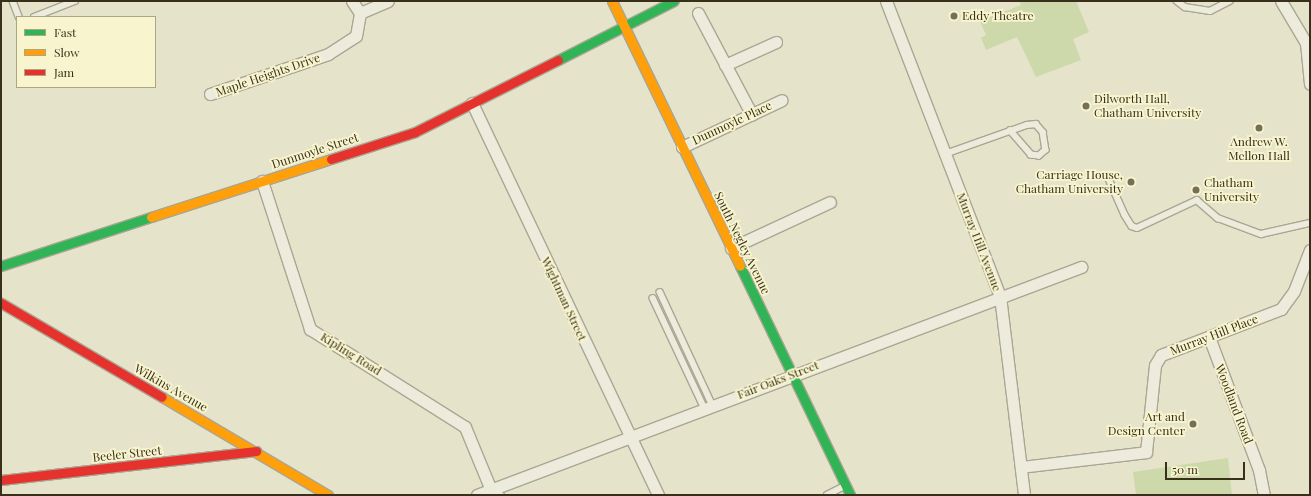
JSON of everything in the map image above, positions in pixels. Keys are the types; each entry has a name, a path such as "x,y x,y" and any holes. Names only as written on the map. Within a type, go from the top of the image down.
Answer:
{"street":[{"path":"352,1 360,13 388,1"},
{"name":"South Negley Avenue","path":"612,1 848,491"},
{"name":"Dunmoyle Street","path":"1,266 415,132 623,25 674,1"},
{"name":"Murray Hill Avenue","path":"886,1 1000,296 1024,495"},
{"path":"1281,1 1308,42 1310,84"},
{"name":"Maple Heights Drive","path":"210,94 328,54 356,36 360,13"},
{"path":"698,13 752,115"},
{"path":"725,65 776,42"},
{"name":"Dunmoyle Place","path":"682,147 782,100"},
{"name":"Wightman Street","path":"472,103 658,495"},
{"name":"Kipling Road","path":"262,181 310,329 465,427 496,492"},
{"path":"731,248 830,202"},
{"name":"Murray Hill Place","path":"1021,467 1146,452 1155,365 1161,355 1281,309 1294,291 1310,250"},
{"name":"Fair Oaks Street","path":"477,495 496,492 792,374 1081,267"},
{"name":"Wilkins Avenue","path":"1,303 256,451 328,495"},
{"name":"Woodland Road","path":"1209,337 1259,470 1264,495"},
{"name":"Beeler Street","path":"1,480 256,451"}],"lane":[{"path":"13,1 19,16"},
{"path":"37,16 75,1"},
{"path":"1177,1 1185,7 1210,11 1230,1"},
{"path":"945,154 1010,131 1036,124 1043,132 1046,150 1039,156 1031,155 1010,131"},
{"path":"1109,179 1125,214 1132,226 1137,228 1197,200 1218,218 1261,234 1310,223"},
{"path":"660,292 709,407"},
{"path":"653,298 709,407"},
{"path":"827,495 848,491"}],"green space":[{"path":"1019,1 1076,1 1089,32 1073,39 1081,60 1036,77 1017,37 986,50 981,38 986,35 980,21 1021,5"},
{"path":"1228,458 1232,495 1136,495 1133,472"}],"traffic: fast":[{"path":"558,60 674,1"},
{"path":"1,266 151,217"},
{"path":"740,266 850,495"}],"traffic: slow":[{"path":"612,1 740,266"},
{"path":"151,217 331,159"},
{"path":"162,397 328,495"}],"traffic: jam":[{"path":"331,159 415,132 558,60"},
{"path":"1,303 162,397"},
{"path":"1,480 256,451"}],"place":[{"name":"Eddy Theatre","path":"954,16"},
{"name":"Dilworth Hall, Chatham University","path":"1086,106"},
{"name":"Andrew W. Mellon Hall","path":"1259,128"},
{"name":"Carriage House, Chatham University","path":"1131,182"},
{"name":"Chatham University","path":"1196,190"},
{"name":"Art and Design Center","path":"1193,424"}]}
